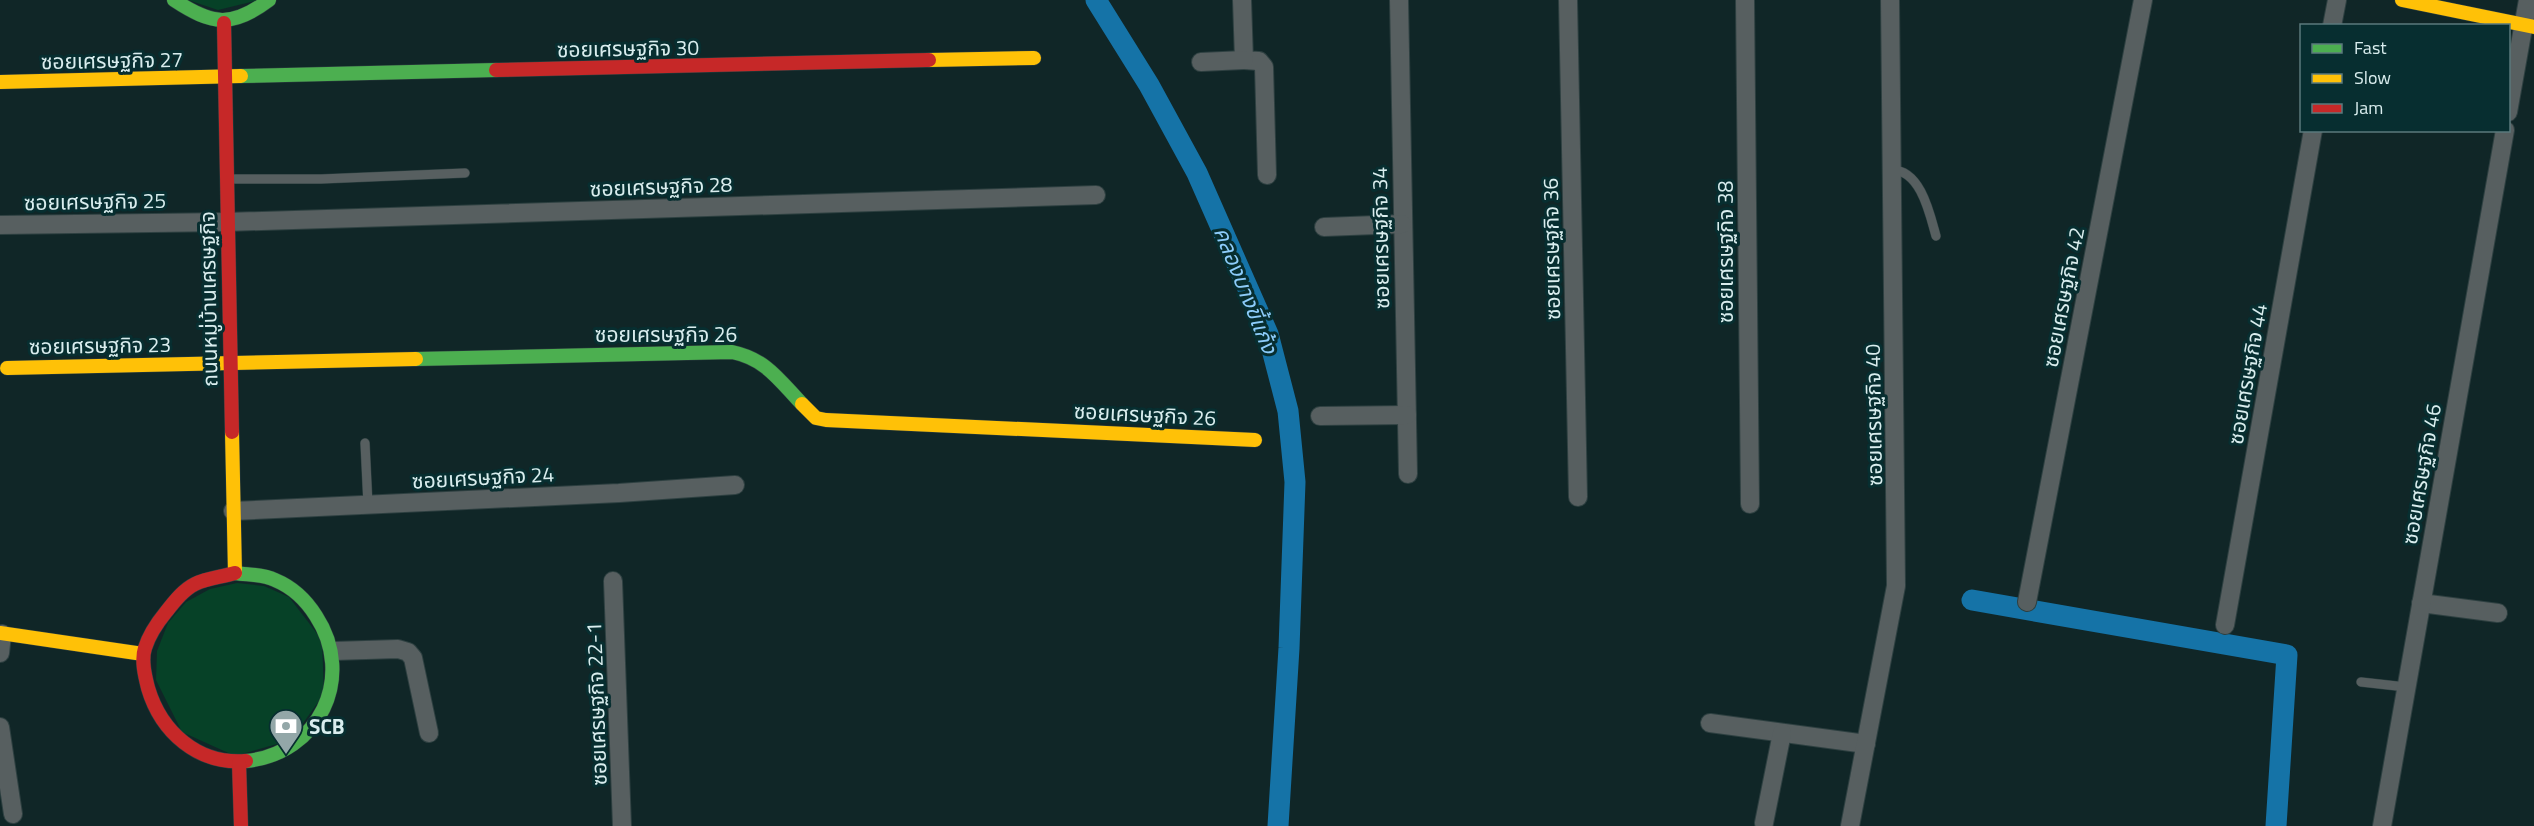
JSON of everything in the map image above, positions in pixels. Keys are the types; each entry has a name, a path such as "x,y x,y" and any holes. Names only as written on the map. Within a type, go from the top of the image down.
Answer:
{"street":[{"path":"174,0 196,15 224,23 243,16 269,0"},
{"path":"1242,0 1244,60"},
{"name":"ซอยเศรษฐกิจ 34","path":"1399,0 1408,474"},
{"name":"ซอยเศรษฐกิจ 36","path":"1568,0 1578,497"},
{"name":"ซอยเศรษฐกิจ 38","path":"1745,0 1750,504"},
{"name":"ซอยเศรษฐกิจ 40","path":"1850,826 1896,586 1890,0"},
{"name":"ซอยเศรษฐกิจ 42","path":"2027,602 2143,0"},
{"path":"2332,24 2337,0"},
{"path":"2402,0 2529,26"},
{"path":"2510,104 2529,26 2528,0"},
{"name":"ถนนหมู่บ้านเศรษฐกิจ","path":"224,23 235,573"},
{"name":"ซอยเศรษฐกิจ 30","path":"224,78 1034,58"},
{"path":"1201,62 1259,61 1264,67 1267,176"},
{"name":"ซอยเศรษฐกิจ 27","path":"0,82 224,78"},
{"name":"ซอยเศรษฐกิจ 44","path":"2225,625 2313,132"},
{"name":"ซอยเศรษฐกิจ 46","path":"2382,826 2505,132"},
{"name":"ซอยเศรษฐกิจ 28","path":"227,222 1096,195"},
{"name":"ซอยเศรษฐกิจ 25","path":"0,225 227,222"},
{"path":"1324,227 1402,224"},
{"name":"ซอยเศรษฐกิจ 26","path":"230,363 732,352 750,356 763,364 816,418 826,420 1255,440"},
{"name":"ซอยเศรษฐกิจ 23","path":"7,368 230,363"},
{"path":"1320,416 1407,415"},
{"name":"ซอยเศรษฐกิจ 24","path":"233,511 735,485"},
{"path":"235,573 271,578 300,594 321,620 333,651 333,684 316,726 302,740 274,757 239,763 211,758 182,743 160,720 148,690 143,654 161,615 194,585 235,573"},
{"name":"ซอยเศรษฐกิจ 22-1","path":"613,581 622,826"},
{"path":"2421,603 2498,613"},
{"path":"0,653 1,634 143,654"},
{"path":"333,651 398,649 408,652 413,658 429,733"},
{"path":"1710,723 1866,744"},
{"path":"0,727 13,814"},
{"path":"1764,823 1782,732"},
{"path":"239,763 241,826"}],"lane":[{"path":"1892,170 1899,170 1909,176 1921,192 1936,237"},
{"path":"227,178 321,178 465,172"},
{"path":"365,443 368,505"},
{"path":"2361,682 2406,687"}],"green space":[{"path":"188,0 259,0 218,10"},
{"path":"237,583 264,586 289,597 322,640 324,694 291,740 235,756 182,732 156,680 157,651 168,623 186,602 210,589"}],"waterway":[{"name":"คลองบางขี้แก้ง","path":"1096,0 1149,85 1197,173 1268,334 1288,411 1295,482 1289,648 1278,826"},
{"path":"1972,600 2287,655 2276,826"}],"traffic: fast":[{"path":"174,0 200,14 222,20 244,15 269,0"},
{"path":"241,76 496,70"},
{"path":"416,359 732,352 744,355 763,365 802,404"},
{"path":"235,573 270,578 287,586 298,595 316,616 327,639 332,663 331,687 323,709 311,728 293,744 272,755 246,761"}],"traffic: slow":[{"path":"2402,0 2534,27"},
{"path":"929,60 1034,58"},
{"path":"0,82 241,76"},
{"path":"7,368 416,359"},
{"path":"802,404 816,418 826,420 1255,440"},
{"path":"232,432 235,573"},
{"path":"0,633 143,654"}],"traffic: jam":[{"path":"224,23 232,432"},
{"path":"496,70 929,60"},
{"path":"235,573 200,582 183,593 151,634 145,648 143,663 154,704 162,719 184,743 212,757 229,761 246,761"},
{"path":"239,763 241,826"}],"place":[{"name":"SCB","path":"286,755"}]}
